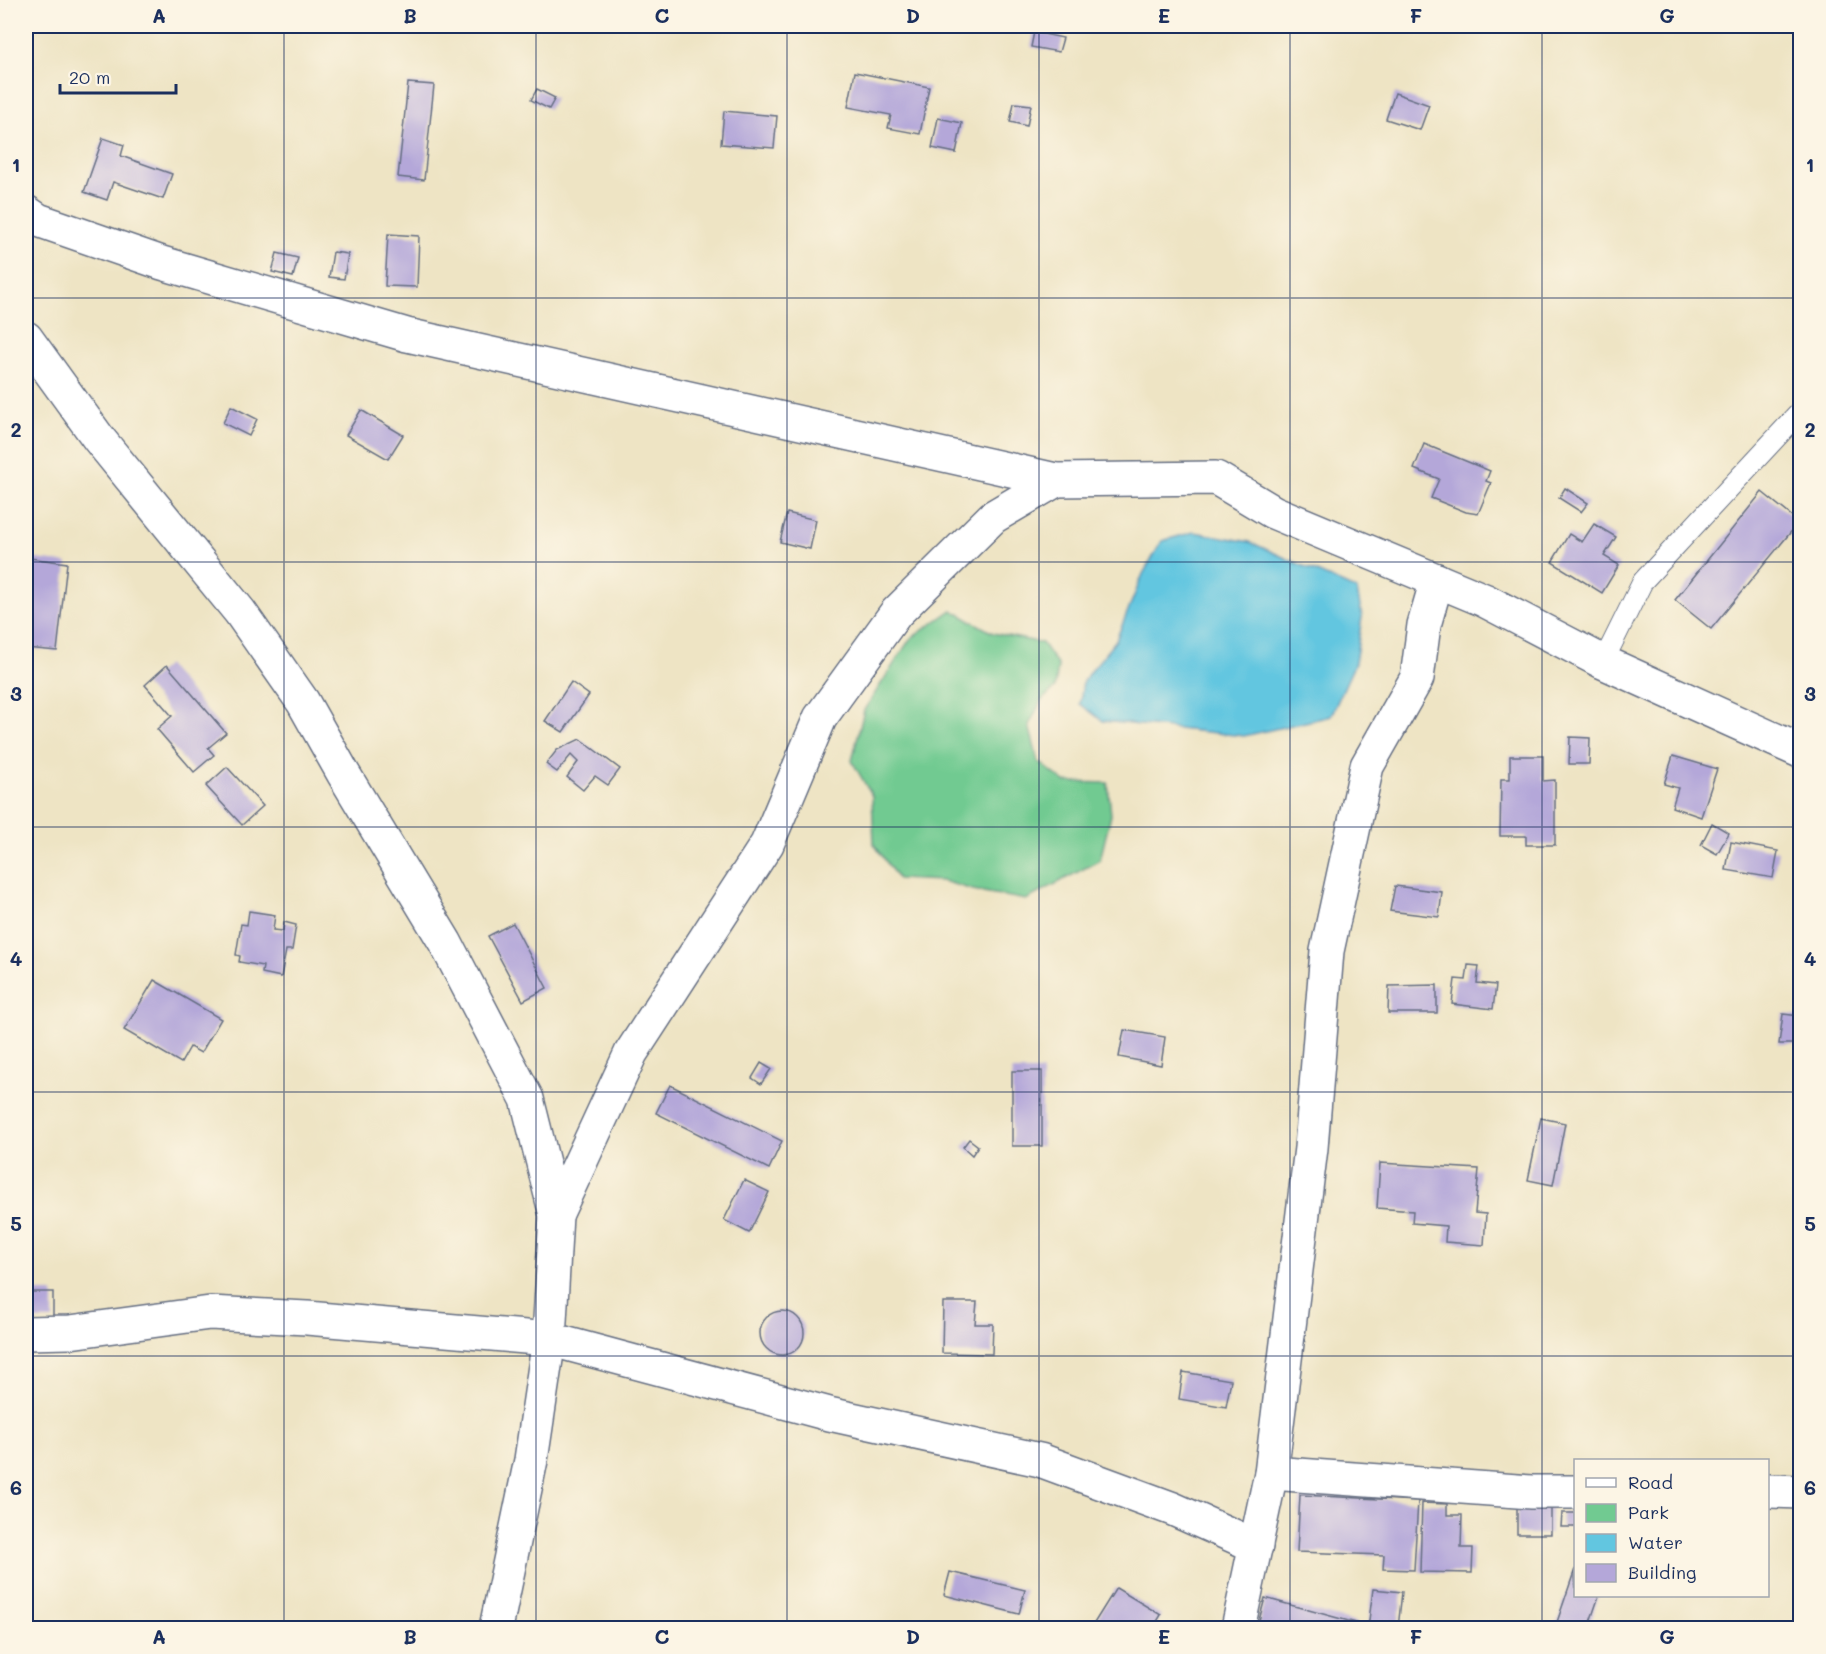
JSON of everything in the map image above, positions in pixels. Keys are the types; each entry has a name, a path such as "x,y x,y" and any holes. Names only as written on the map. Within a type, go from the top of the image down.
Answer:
{"street":[{"path":"26,213 38,220 162,263 407,335 744,412 1056,480 1216,478 1273,512 1485,600 1603,662 1800,751"},
{"path":"26,338 99,439 240,612 303,702 445,942 527,1099 556,1215 549,1339 531,1460 496,1629"},
{"path":"556,1215 631,1053 767,844 820,718 896,613 993,517 1056,480"},
{"path":"1238,1629 1271,1473 1311,1148 1328,951 1367,766 1417,678 1424,625 1437,580"},
{"path":"26,1332 70,1332 210,1313 307,1318 549,1339 829,1414 1040,1461 1173,1509 1256,1546"},
{"path":"1271,1473 1531,1492 1574,1492"},
{"path":"1769,1491 1800,1492"}],"lane":[{"path":"1603,662 1643,581 1800,412"}],"green space":[{"path":"952,610 993,633 1042,643 1058,666 1055,688 1041,701 1029,725 1038,761 1065,782 1108,783 1111,815 1100,860 1026,900 973,890 943,881 898,879 874,844 872,796 852,761 864,710 910,639"}],"water":[{"path":"1194,532 1250,542 1357,590 1362,617 1355,663 1331,716 1244,736 1103,721 1080,704 1083,681 1116,640 1143,574 1162,541"}],"building":[{"path":"1034,32 1063,38 1059,52 1031,47"},
{"path":"855,72 929,87 920,134 888,128 891,115 848,107"},
{"path":"408,83 434,85 424,180 398,177"},
{"path":"537,89 555,98 549,109 531,100"},
{"path":"1395,93 1429,105 1420,130 1386,119"},
{"path":"1014,103 1031,105 1027,126 1010,122"},
{"path":"724,111 777,116 774,148 721,144"},
{"path":"938,118 962,123 956,153 932,148"},
{"path":"103,138 124,145 121,156 172,174 163,199 113,182 107,200 84,192"},
{"path":"388,234 419,236 417,287 385,286"},
{"path":"333,252 348,254 344,279 329,277"},
{"path":"277,253 298,258 293,277 272,272"},
{"path":"231,406 257,419 249,436 223,423"},
{"path":"361,410 403,435 388,459 346,435"},
{"path":"1424,444 1490,471 1486,481 1491,483 1478,514 1466,512 1431,498 1439,479 1414,469"},
{"path":"1565,488 1588,503 1581,512 1559,498"},
{"path":"1762,492 1799,522 1711,629 1675,600"},
{"path":"787,513 816,520 810,549 780,542"},
{"path":"1594,524 1616,537 1604,556 1619,565 1602,593 1552,562 1569,534 1582,542"},
{"path":"29,558 67,563 57,651 26,648 26,588"},
{"path":"167,665 226,733 208,748 214,755 194,772 157,729 172,716 145,685"},
{"path":"571,682 589,695 563,732 545,721"},
{"path":"1570,737 1590,738 1589,764 1569,764"},
{"path":"580,739 620,769 608,785 595,776 583,790 567,777 578,762 571,755 557,772 546,764 557,750"},
{"path":"1510,756 1543,756 1543,781 1555,780 1555,845 1526,845 1526,836 1500,836 1501,779 1510,779"},
{"path":"1673,756 1717,769 1701,817 1672,807 1678,788 1664,784"},
{"path":"227,767 263,806 242,825 206,786"},
{"path":"1712,823 1729,833 1717,854 1701,845"},
{"path":"1731,842 1778,851 1773,878 1726,870"},
{"path":"1395,886 1442,892 1439,917 1390,911"},
{"path":"249,911 275,915 273,930 283,931 284,922 296,925 292,950 286,950 281,977 262,973 263,966 239,962 240,956 236,955 241,924 247,925"},
{"path":"513,923 547,988 523,1001 488,936"},
{"path":"1468,965 1479,966 1477,983 1496,985 1493,1009 1452,1004 1455,979 1466,980"},
{"path":"154,980 221,1019 201,1053 190,1047 181,1063 124,1030"},
{"path":"1437,985 1437,1013 1388,1013 1389,986"},
{"path":"1783,1014 1800,1016 1800,1044 1779,1044"},
{"path":"1124,1030 1165,1037 1161,1065 1119,1057"},
{"path":"761,1063 771,1069 761,1084 752,1078"},
{"path":"1012,1071 1042,1071 1042,1146 1012,1146"},
{"path":"670,1085 782,1141 769,1169 656,1113"},
{"path":"1541,1118 1565,1123 1553,1185 1528,1180"},
{"path":"969,1139 978,1146 972,1155 963,1147"},
{"path":"1380,1163 1479,1169 1475,1213 1486,1214 1484,1245 1445,1242 1446,1226 1412,1223 1413,1211 1377,1208"},
{"path":"744,1180 769,1192 749,1233 724,1220"},
{"path":"26,1292 53,1292 53,1320 26,1320"},
{"path":"943,1302 977,1302 975,1324 993,1324 992,1354 942,1353"},
{"path":"782,1311 791,1312 798,1317 803,1324 803,1342 798,1349 791,1354 782,1355 773,1354 766,1349 761,1342 760,1333 761,1324 766,1317 773,1312"},
{"path":"1183,1372 1231,1380 1226,1407 1179,1399"},
{"path":"1300,1495 1418,1501 1414,1570 1383,1569 1384,1555 1297,1552"},
{"path":"1422,1503 1447,1504 1447,1515 1462,1515 1461,1548 1473,1548 1472,1573 1420,1572"},
{"path":"1551,1506 1551,1534 1517,1534 1517,1507"},
{"path":"1562,1513 1574,1513 1574,1527 1561,1527"},
{"path":"950,1572 1025,1590 1019,1614 944,1595"},
{"path":"1574,1572 1574,1597 1599,1597 1588,1628 1555,1628"},
{"path":"1116,1588 1161,1615 1153,1628 1091,1628"},
{"path":"1373,1589 1402,1592 1398,1628 1368,1628"},
{"path":"1265,1598 1356,1623 1354,1628 1257,1628"}]}
